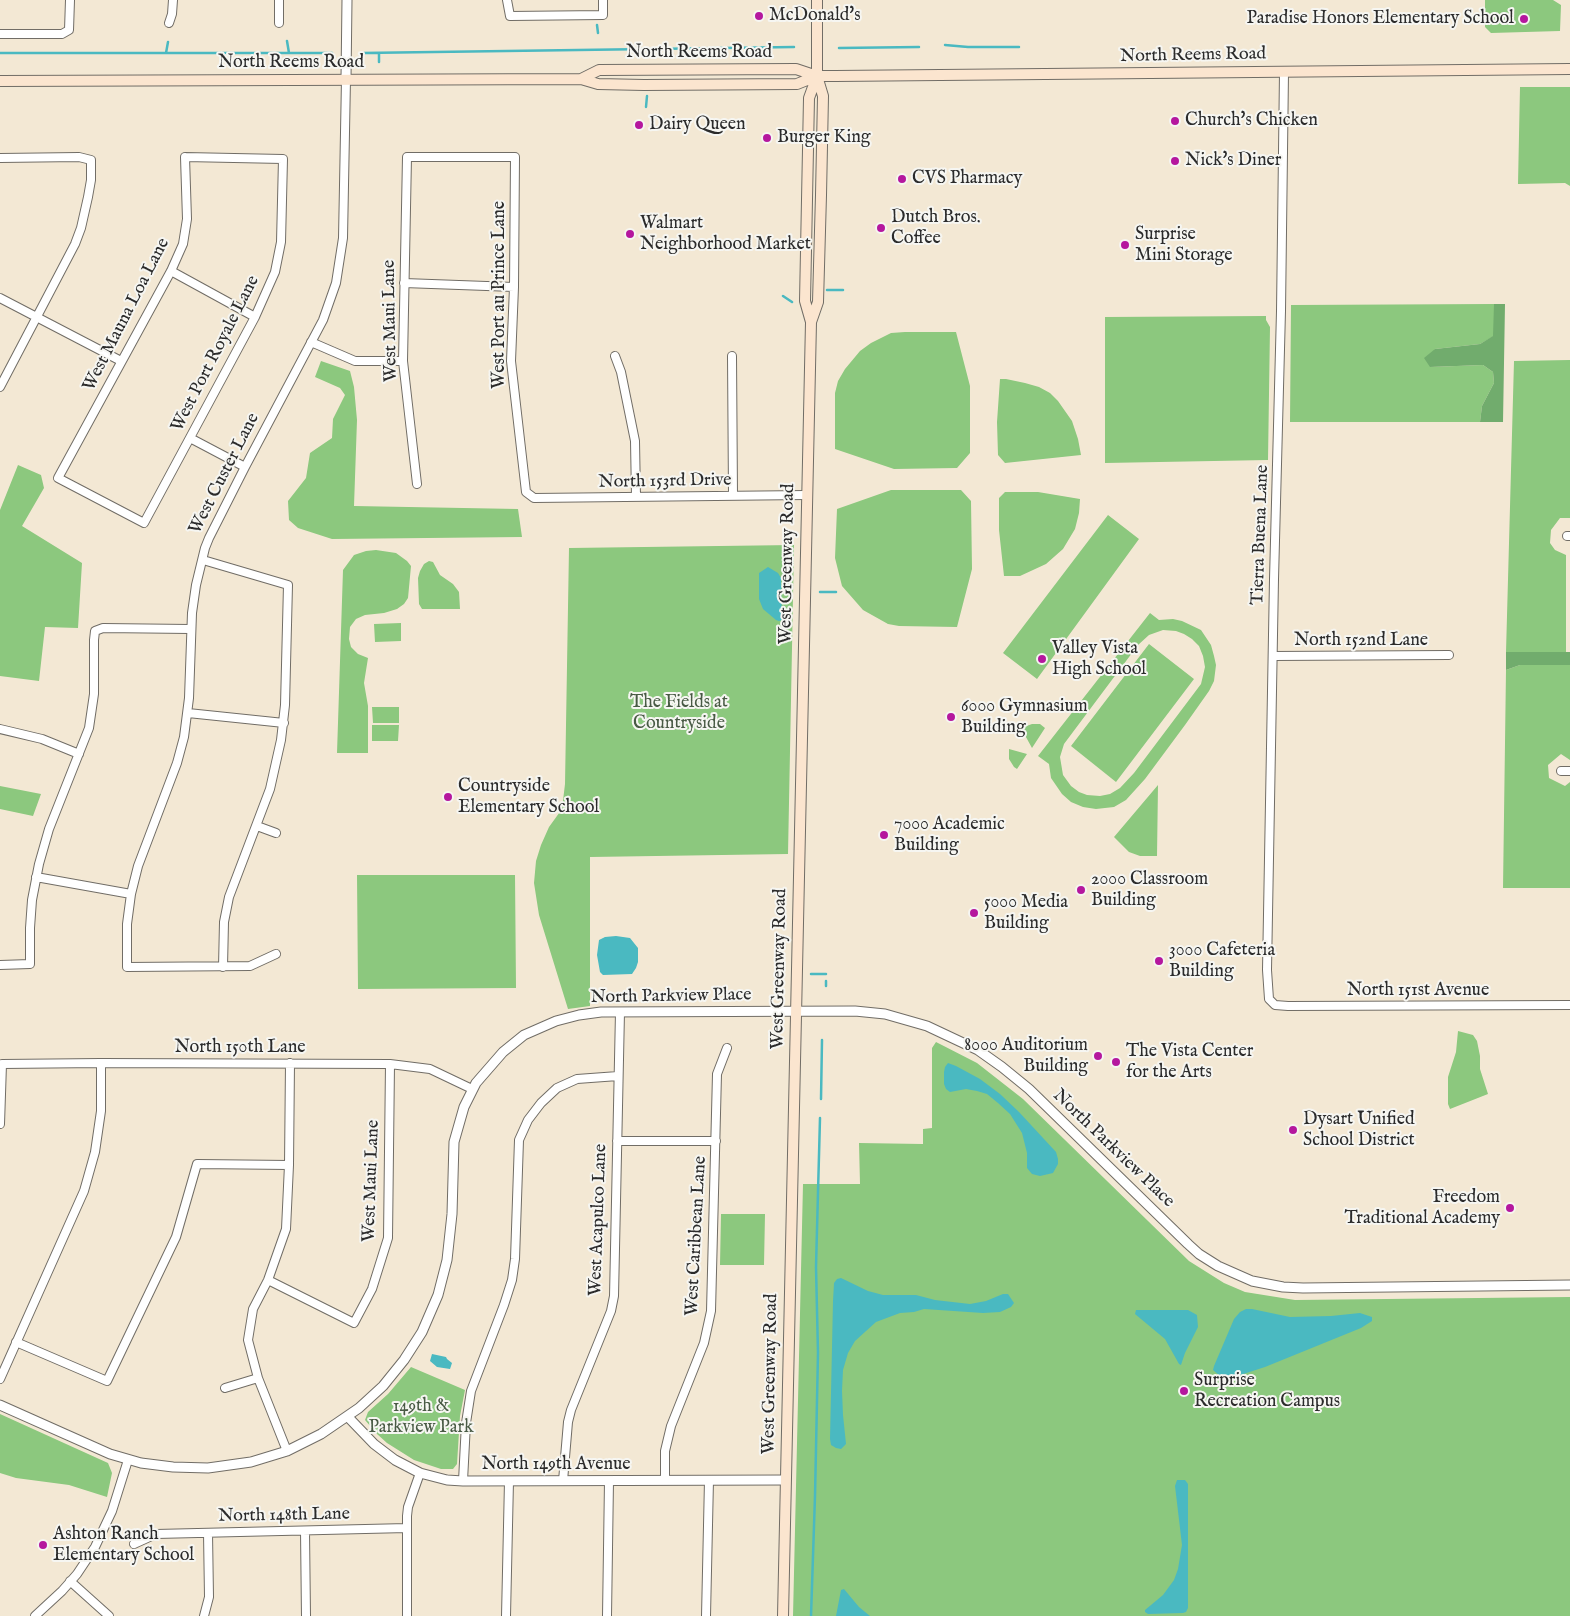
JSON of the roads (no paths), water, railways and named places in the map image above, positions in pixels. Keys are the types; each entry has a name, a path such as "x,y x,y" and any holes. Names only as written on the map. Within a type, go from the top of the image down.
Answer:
{"main road":[{"name":"West Greenway Road","path":"783,1616 810,322 804,301 809,98 817,76 817,0"},
{"name":"North Reems Road","path":"581,79 599,70 796,69 817,76 1570,69"},
{"name":"North Reems Road","path":"0,80 581,79 598,84 797,84 817,76"}],"street":[{"path":"0,34 62,34 68,30 70,0"},
{"path":"169,23 173,0"},
{"path":"279,0 279,23"},
{"name":"West Custer Lane","path":"223,967 127,967 127,924 131,894 138,866 177,763 188,713 190,630 194,598 209,538 323,320 336,283 341,253 344,200 347,0"},
{"path":"507,0 510,16 603,16 603,0"},
{"name":"Tierra Buena Lane","path":"1269,999 1267,970 1281,311 1284,72"},
{"path":"0,158 79,157 91,160 90,180 81,228 75,244 38,318 0,387"},
{"name":"West Port Royale Lane","path":"144,523 255,318 275,272 279,257 283,211 283,159 186,157"},
{"name":"West Mauna Loa Lane","path":"144,523 58,478 171,271 183,244 186,219 186,157"},
{"name":"West Port au Prince Lane","path":"407,157 515,157 514,286 511,360 526,492"},
{"name":"West Maui Lane","path":"407,157 403,360 417,484"},
{"path":"171,271 255,318"},
{"path":"404,283 514,286"},
{"path":"0,298 121,361"},
{"path":"311,342 356,361 403,360"},
{"path":"616,356 635,440 636,497"},
{"path":"732,356 733,496"},
{"path":"190,438 245,467"},
{"name":"North 153rd Drive","path":"526,492 534,498 806,495"},
{"path":"202,560 288,584 284,723 279,756 257,826 229,898 224,922 223,967 250,966 276,954"},
{"path":"0,965 30,964 30,928 36,877 49,829 89,728 94,694 94,640 96,631 103,628 190,630"},
{"name":"North 152nd Lane","path":"1273,656 1449,655"},
{"path":"188,713 284,723"},
{"path":"0,729 42,739 79,754"},
{"path":"1561,771 1570,771"},
{"path":"257,826 276,833"},
{"path":"36,877 131,894"},
{"name":"North 151st Avenue","path":"1269,999 1275,1005 1288,1006 1570,1004"},
{"name":"North Parkview Place","path":"0,1405 90,1447 128,1460 163,1466 208,1468 251,1462 287,1451 321,1434 348,1417 378,1391 404,1360 422,1332 438,1295 450,1240 454,1142 464,1107 472,1090 485,1071 514,1042 556,1020 579,1015 620,1012 796,1011 855,1011 885,1014 927,1026 978,1050 1002,1067 1029,1089 1188,1244 1200,1254 1238,1276 1265,1284 1303,1288 1570,1285"},
{"name":"West Acapulco Lane","path":"563,1481 569,1416 610,1311 614,1296 620,1012"},
{"name":"West Caribbean Lane","path":"665,1480 665,1452 671,1426 704,1343 710,1311 717,1074 728,1048"},
{"path":"0,1379 84,1191 95,1152 101,1111 101,1063"},
{"name":"North 150th Lane","path":"0,1124 2,1064 390,1064 430,1069 472,1090"},
{"path":"287,1451 258,1378 248,1340 253,1310 268,1280 286,1229 290,1064"},
{"name":"West Maui Lane","path":"268,1280 354,1323 372,1289 388,1238 390,1064"},
{"path":"463,1481 466,1423 471,1391 504,1306 512,1280 515,1259 519,1140 528,1120 541,1102 557,1088 577,1079 618,1076"},
{"path":"617,1141 716,1141"},
{"path":"16,1342 107,1381 176,1237 197,1164 289,1165"},
{"path":"225,1388 258,1378"},
{"name":"North 149th Avenue","path":"348,1417 394,1460 420,1473 438,1478 463,1481 785,1480"},
{"path":"35,1616 55,1599 86,1561 102,1534 128,1460"},
{"path":"407,1616 408,1507 420,1473"},
{"path":"607,1616 609,1480"},
{"path":"706,1616 709,1480"},
{"path":"506,1616 509,1481"},
{"name":"North 148th Lane","path":"134,1544 156,1534 407,1528"},
{"path":"305,1531 306,1616"},
{"path":"204,1616 208,1597 208,1533"},
{"path":"70,1581 108,1616"}],"water":[{"path":"768,567 778,573 781,578 782,620 779,621 763,609 759,599 759,573"},
{"path":"605,937 630,938 638,948 638,962 632,974 603,975 600,972 597,955 599,940"},
{"path":"948,1063 980,1079 1019,1112 1056,1152 1058,1164 1053,1173 1040,1176 1032,1174 1027,1168 1027,1153 1022,1133 1010,1114 987,1094 966,1089 950,1092 946,1089 944,1072"},
{"path":"841,1278 868,1291 883,1295 916,1295 935,1300 970,1304 1008,1294 1014,1303 1011,1307 1000,1312 983,1313 924,1309 900,1313 876,1322 855,1341 848,1353 843,1370 842,1391 846,1444 841,1449 831,1445 830,1439 834,1283 837,1279"},
{"path":"1246,1309 1290,1317 1360,1313 1372,1317 1372,1321 1361,1328 1265,1367 1237,1376 1220,1376 1213,1370 1214,1366 1234,1319 1240,1312"},
{"path":"1136,1310 1188,1310 1197,1315 1198,1327 1181,1365 1165,1339 1135,1314"},
{"path":"432,1354 446,1357 452,1363 450,1369 437,1367 430,1361"},
{"path":"1177,1480 1185,1480 1188,1484 1188,1608 1183,1613 1148,1614 1145,1610 1163,1595 1174,1580 1178,1569 1182,1545 1175,1486"},
{"path":"844,1589 859,1607 870,1616 836,1616 841,1590"}],"waterway":[{"path":"597,25 598,33"},
{"path":"287,41 289,53"},
{"path":"166,53 168,42"},
{"path":"945,45 1019,47"},
{"path":"362,53 794,47"},
{"path":"839,48 919,47"},
{"path":"0,53 332,53"},
{"path":"379,53 379,62"},
{"path":"646,107 647,96"},
{"path":"827,290 843,290"},
{"path":"783,296 792,302"},
{"path":"820,592 836,592"},
{"path":"811,974 826,974"},
{"path":"826,981 826,986"},
{"path":"821,1099 822,1040"},
{"path":"811,1616 818,1353 816,1267 820,1118"}],"place":[{"name":"McDonald's","path":"759,16"},
{"name":"Paradise Honors Elementary School","path":"1524,19"},
{"name":"Church's Chicken","path":"1175,121"},
{"name":"Dairy Queen","path":"639,125"},
{"name":"Burger King","path":"767,138"},
{"name":"Nick's Diner","path":"1175,161"},
{"name":"CVS Pharmacy","path":"902,179"},
{"name":"Dutch Bros. Coffee","path":"881,228"},
{"name":"Walmart Neighborhood Market","path":"630,234"},
{"name":"Surprise Mini Storage","path":"1125,245"},
{"name":"Valley Vista High School","path":"1042,659"},
{"name":"6000 Gymnasium Building","path":"951,717"},
{"name":"Countryside Elementary School","path":"448,797"},
{"name":"7000 Academic Building","path":"884,835"},
{"name":"2000 Classroom Building","path":"1081,890"},
{"name":"5000 Media Building","path":"974,913"},
{"name":"3000 Cafeteria Building","path":"1159,961"},
{"name":"8000 Auditorium Building","path":"1098,1056"},
{"name":"The Vista Center for the Arts","path":"1116,1062"},
{"name":"Dysart Unified School District","path":"1293,1130"},
{"name":"Freedom Traditional Academy","path":"1510,1208"},
{"name":"Surprise Recreation Campus","path":"1184,1391"},
{"name":"Ashton Ranch Elementary School","path":"43,1545"}],"park label":[{"name":"The Fields at Countryside","path":"679,713"},
{"name":"149th & Parkview Park","path":"421,1417"}]}
